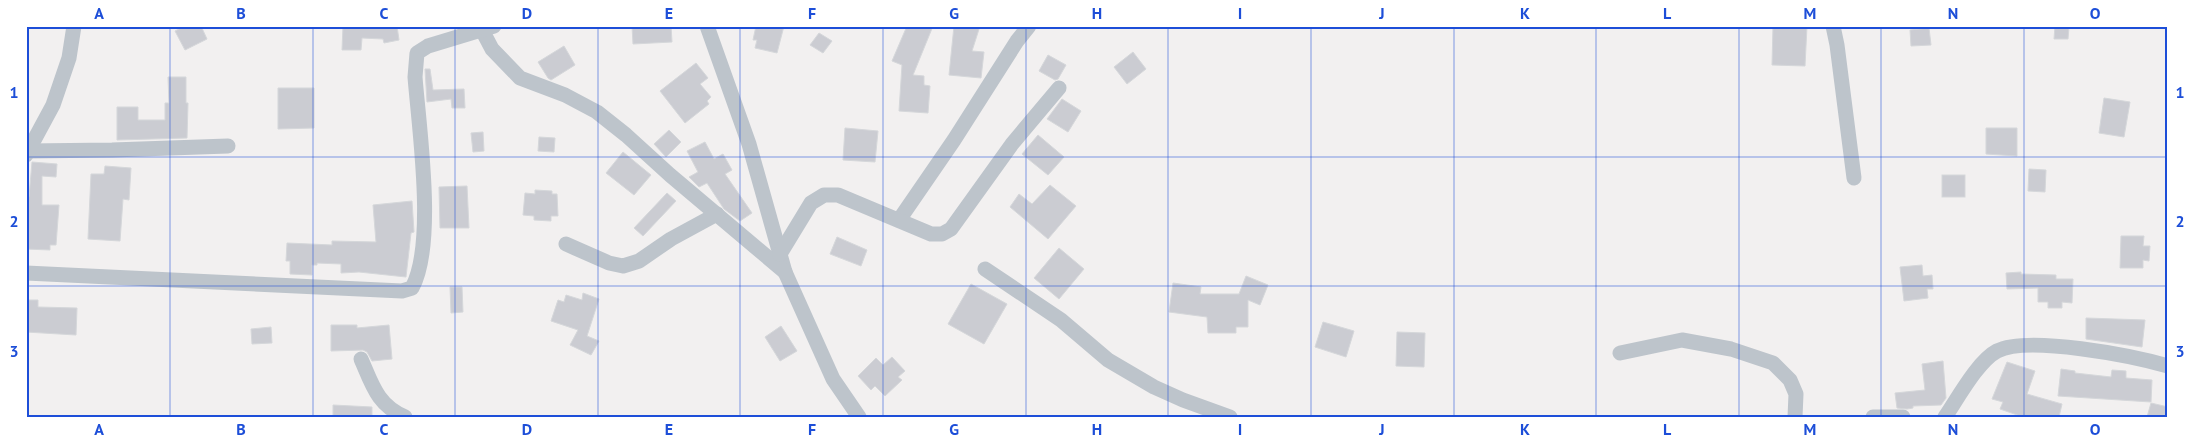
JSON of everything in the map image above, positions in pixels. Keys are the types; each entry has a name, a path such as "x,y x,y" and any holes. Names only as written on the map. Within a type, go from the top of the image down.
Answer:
{"street":[{"path":"27,153 53,105 69,58 74,26"},
{"path":"707,26 750,144 785,272 833,379 859,417"},
{"path":"899,220 954,140 1017,41 1029,26"},
{"path":"1833,26 1854,178"},
{"path":"26,273 402,291 412,288 418,278 425,231 415,77 417,53 428,46 488,28 492,50 520,78 565,95 597,112 785,272"},
{"path":"780,254 811,202 824,195 838,195 931,234 942,234 951,229 1012,144 1059,88"},
{"path":"27,153 228,146"},
{"path":"566,244 609,263 623,266 639,261 670,239 717,214"},
{"path":"985,269 1061,320 1108,360 1154,387 1230,417"},
{"path":"1620,353 1682,340 1731,349 1772,363 1790,380 1796,394 1795,417"},
{"path":"1945,417 1982,364 1997,351 2019,344 2052,346 2137,357 2168,366"},
{"path":"361,359 374,389 385,406 404,417"},
{"path":"1873,417 1903,417"}],"building":[{"path":"185,26 201,26 207,39 185,50 175,31"},
{"path":"343,26 397,26 399,40 384,43 383,39 362,38 361,50 342,50"},
{"path":"632,26 671,26 672,42 633,44"},
{"path":"756,26 784,26 777,53 755,48 757,40 753,40"},
{"path":"907,26 933,26 913,75 924,76 924,85 930,86 928,113 899,111 902,65 892,61"},
{"path":"954,26 980,26 972,51 984,52 981,78 949,75"},
{"path":"1773,26 1807,26 1805,66 1772,65"},
{"path":"2055,26 2069,27 2068,39 2054,39"},
{"path":"1929,28 1931,45 1911,46 1910,30"},
{"path":"819,33 832,41 823,53 810,45"},
{"path":"564,46 575,65 551,80 538,62"},
{"path":"1133,52 1146,69 1127,84 1114,67"},
{"path":"1048,55 1066,65 1058,79 1055,80 1039,71"},
{"path":"696,63 708,78 700,84 711,97 707,101 709,104 685,123 660,91"},
{"path":"425,69 430,69 433,90 464,89 465,108 452,108 451,99 427,102"},
{"path":"168,77 186,77 186,103 188,103 187,138 117,140 117,107 138,107 138,120 165,120 165,103 169,103"},
{"path":"278,88 314,88 314,128 278,129"},
{"path":"2104,98 2130,102 2124,137 2099,133"},
{"path":"1062,99 1081,111 1068,132 1047,119"},
{"path":"845,128 878,131 875,162 843,160"},
{"path":"1986,128 2017,128 2017,156 1986,154"},
{"path":"669,130 681,142 666,157 654,144"},
{"path":"483,132 484,151 473,152 471,133"},
{"path":"1038,135 1064,157 1048,175 1022,154"},
{"path":"539,137 555,138 554,152 538,151"},
{"path":"705,142 714,159 723,154 732,170 725,174 752,213 740,221 724,209 707,183 699,187 689,177 698,172 687,151"},
{"path":"623,152 651,175 634,195 606,173"},
{"path":"32,162 57,164 56,177 42,176 42,205 59,205 56,245 50,245 50,250 26,249 26,197 29,197"},
{"path":"105,166 131,168 129,200 123,199 120,241 88,239 91,174 104,174"},
{"path":"2029,169 2046,170 2045,192 2028,191"},
{"path":"1942,175 1965,175 1965,197 1942,197"},
{"path":"1050,185 1076,206 1048,239 1010,207 1019,194 1032,204"},
{"path":"467,186 469,228 440,228 439,187"},
{"path":"535,190 552,191 552,194 557,194 558,216 551,216 551,221 534,220 534,216 523,215 525,193 535,194"},
{"path":"667,193 676,201 643,236 634,228"},
{"path":"412,201 414,232 411,233 406,277 359,272 341,273 341,264 317,263 317,265 312,265 312,275 290,274 290,261 286,261 287,243 332,245 332,241 376,242 373,205"},
{"path":"2121,236 2144,236 2143,246 2150,246 2149,261 2143,260 2143,268 2120,268"},
{"path":"837,237 867,250 861,266 830,254"},
{"path":"1059,248 1084,269 1059,299 1034,278"},
{"path":"1922,265 1923,276 1932,275 1933,289 1927,289 1928,298 1904,301 1900,267"},
{"path":"2021,272 2021,274 2056,275 2056,279 2073,279 2072,303 2062,302 2062,308 2048,308 2048,302 2038,302 2038,288 2007,289 2006,273"},
{"path":"1246,276 1268,285 1260,305 1248,300 1248,327 1236,327 1236,333 1208,333 1207,317 1169,312 1173,283 1201,287 1200,294 1239,294"},
{"path":"971,284 1007,304 984,344 948,324"},
{"path":"450,287 462,287 463,312 451,313"},
{"path":"583,293 599,299 587,336 599,341 591,355 570,345 578,330 551,321 558,300 564,302 566,295 582,300"},
{"path":"26,300 38,300 38,307 77,308 76,335 26,332"},
{"path":"2086,318 2145,320 2142,347 2086,339"},
{"path":"1323,322 1354,331 1346,357 1315,347"},
{"path":"331,325 357,325 357,328 389,325 392,359 372,361 367,352 363,350 331,351"},
{"path":"781,326 797,351 780,361 765,337"},
{"path":"271,327 272,343 252,344 251,329"},
{"path":"1397,332 1425,333 1424,367 1396,366"},
{"path":"892,357 905,371 898,377 902,380 885,396 875,386 871,390 858,376 876,358 883,365"},
{"path":"1943,361 1946,398 1941,405 1913,406 1913,408 1907,409 1897,408 1895,393 1925,390 1922,364"},
{"path":"2007,362 2035,371 2027,394 2062,404 2059,417 2023,417 2000,409 2003,402 1992,399"},
{"path":"2061,369 2075,371 2075,373 2111,377 2112,370 2126,371 2126,378 2152,380 2151,402 2058,396"},
{"path":"2151,403 2168,407 2168,417 2147,417"},
{"path":"333,405 372,407 372,417 333,417"}]}
